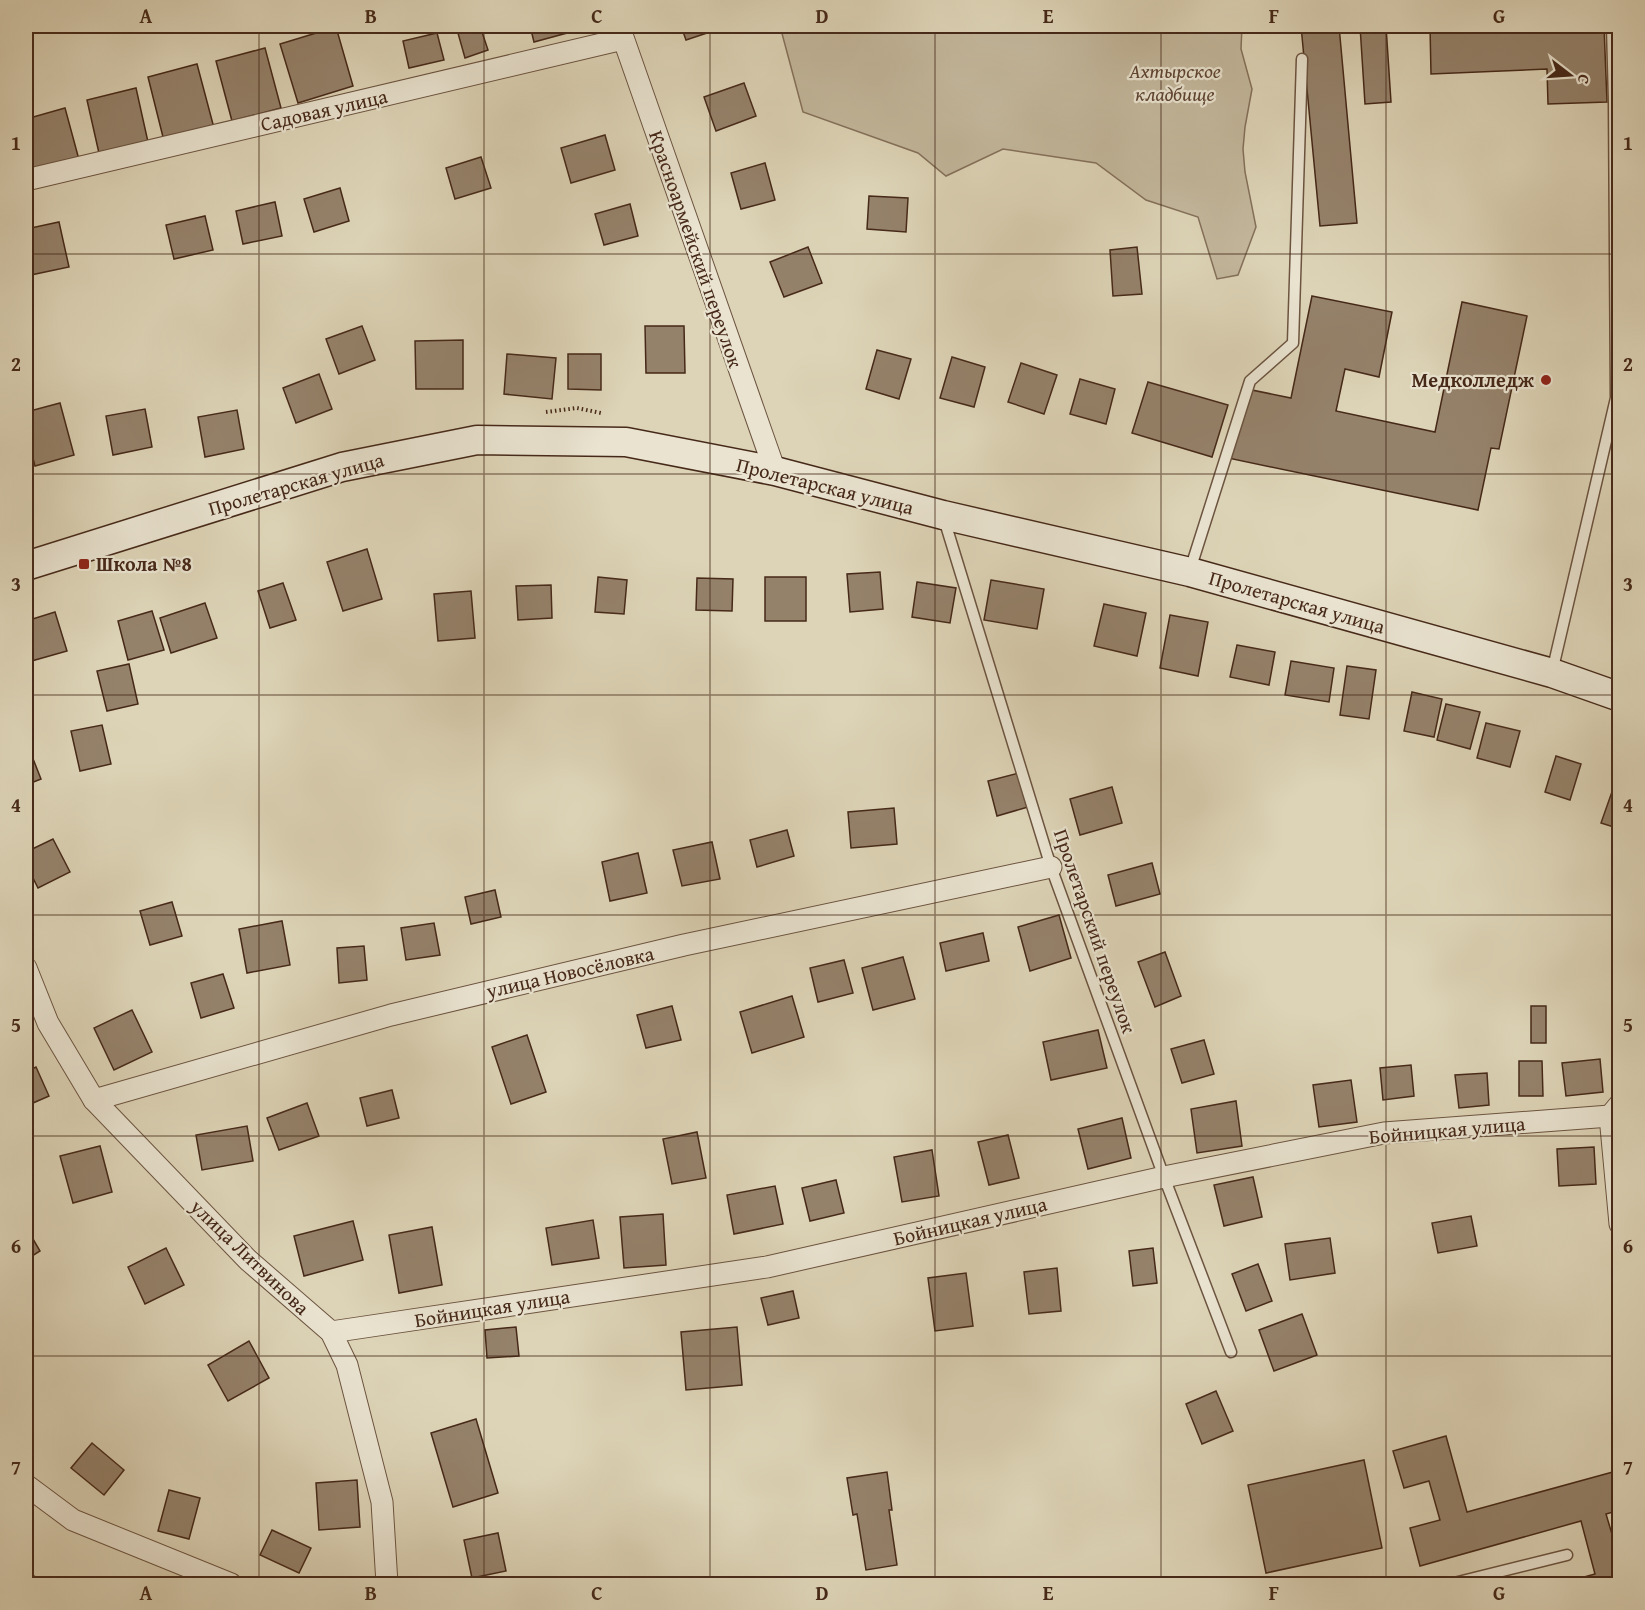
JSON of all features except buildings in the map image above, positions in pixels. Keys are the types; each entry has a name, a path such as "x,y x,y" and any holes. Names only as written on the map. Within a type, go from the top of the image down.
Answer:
{"main road":[{"name":"Пролетарская улица","path":"26,566 342,467 477,440 626,442 775,471 943,515 1190,572 1552,674 1620,697"}],"street":[{"name":"Садовая улица","path":"26,180 621,32"},
{"name":"Красноармейский переулок","path":"621,32 775,471"},
{"name":"улица Новосёловка","path":"94,1100 391,1015 684,945 1051,867"},
{"name":"улица Литвинова","path":"26,968 48,1023 94,1100 248,1260 331,1332 347,1365 382,1502 387,1584"},
{"name":"Бойницкая улица","path":"331,1332 767,1267 1164,1177 1384,1133 1615,1110"},
{"path":"1615,1110 1620,1224"},
{"path":"26,1485 73,1520 231,1584"}],"lane":[{"path":"1552,674 1616,398 1612,26"},
{"path":"1190,572 1250,381 1293,343 1302,59"},
{"name":"Пролетарский переулок","path":"943,515 1051,867 1164,1177 1231,1352"},
{"path":"1450,1584 1567,1555"}],"green space":[{"name":"Ахтырское кладбище","path":"780,26 1242,26 1241,49 1252,89 1243,149 1245,172 1256,227 1238,275 1217,279 1198,217 1146,200 1096,163 1003,149 946,176 918,153 803,112"}],"place":[{"name":"Медколледж","path":"1546,380"},
{"name":"Школа №8","path":"84,564"}]}
